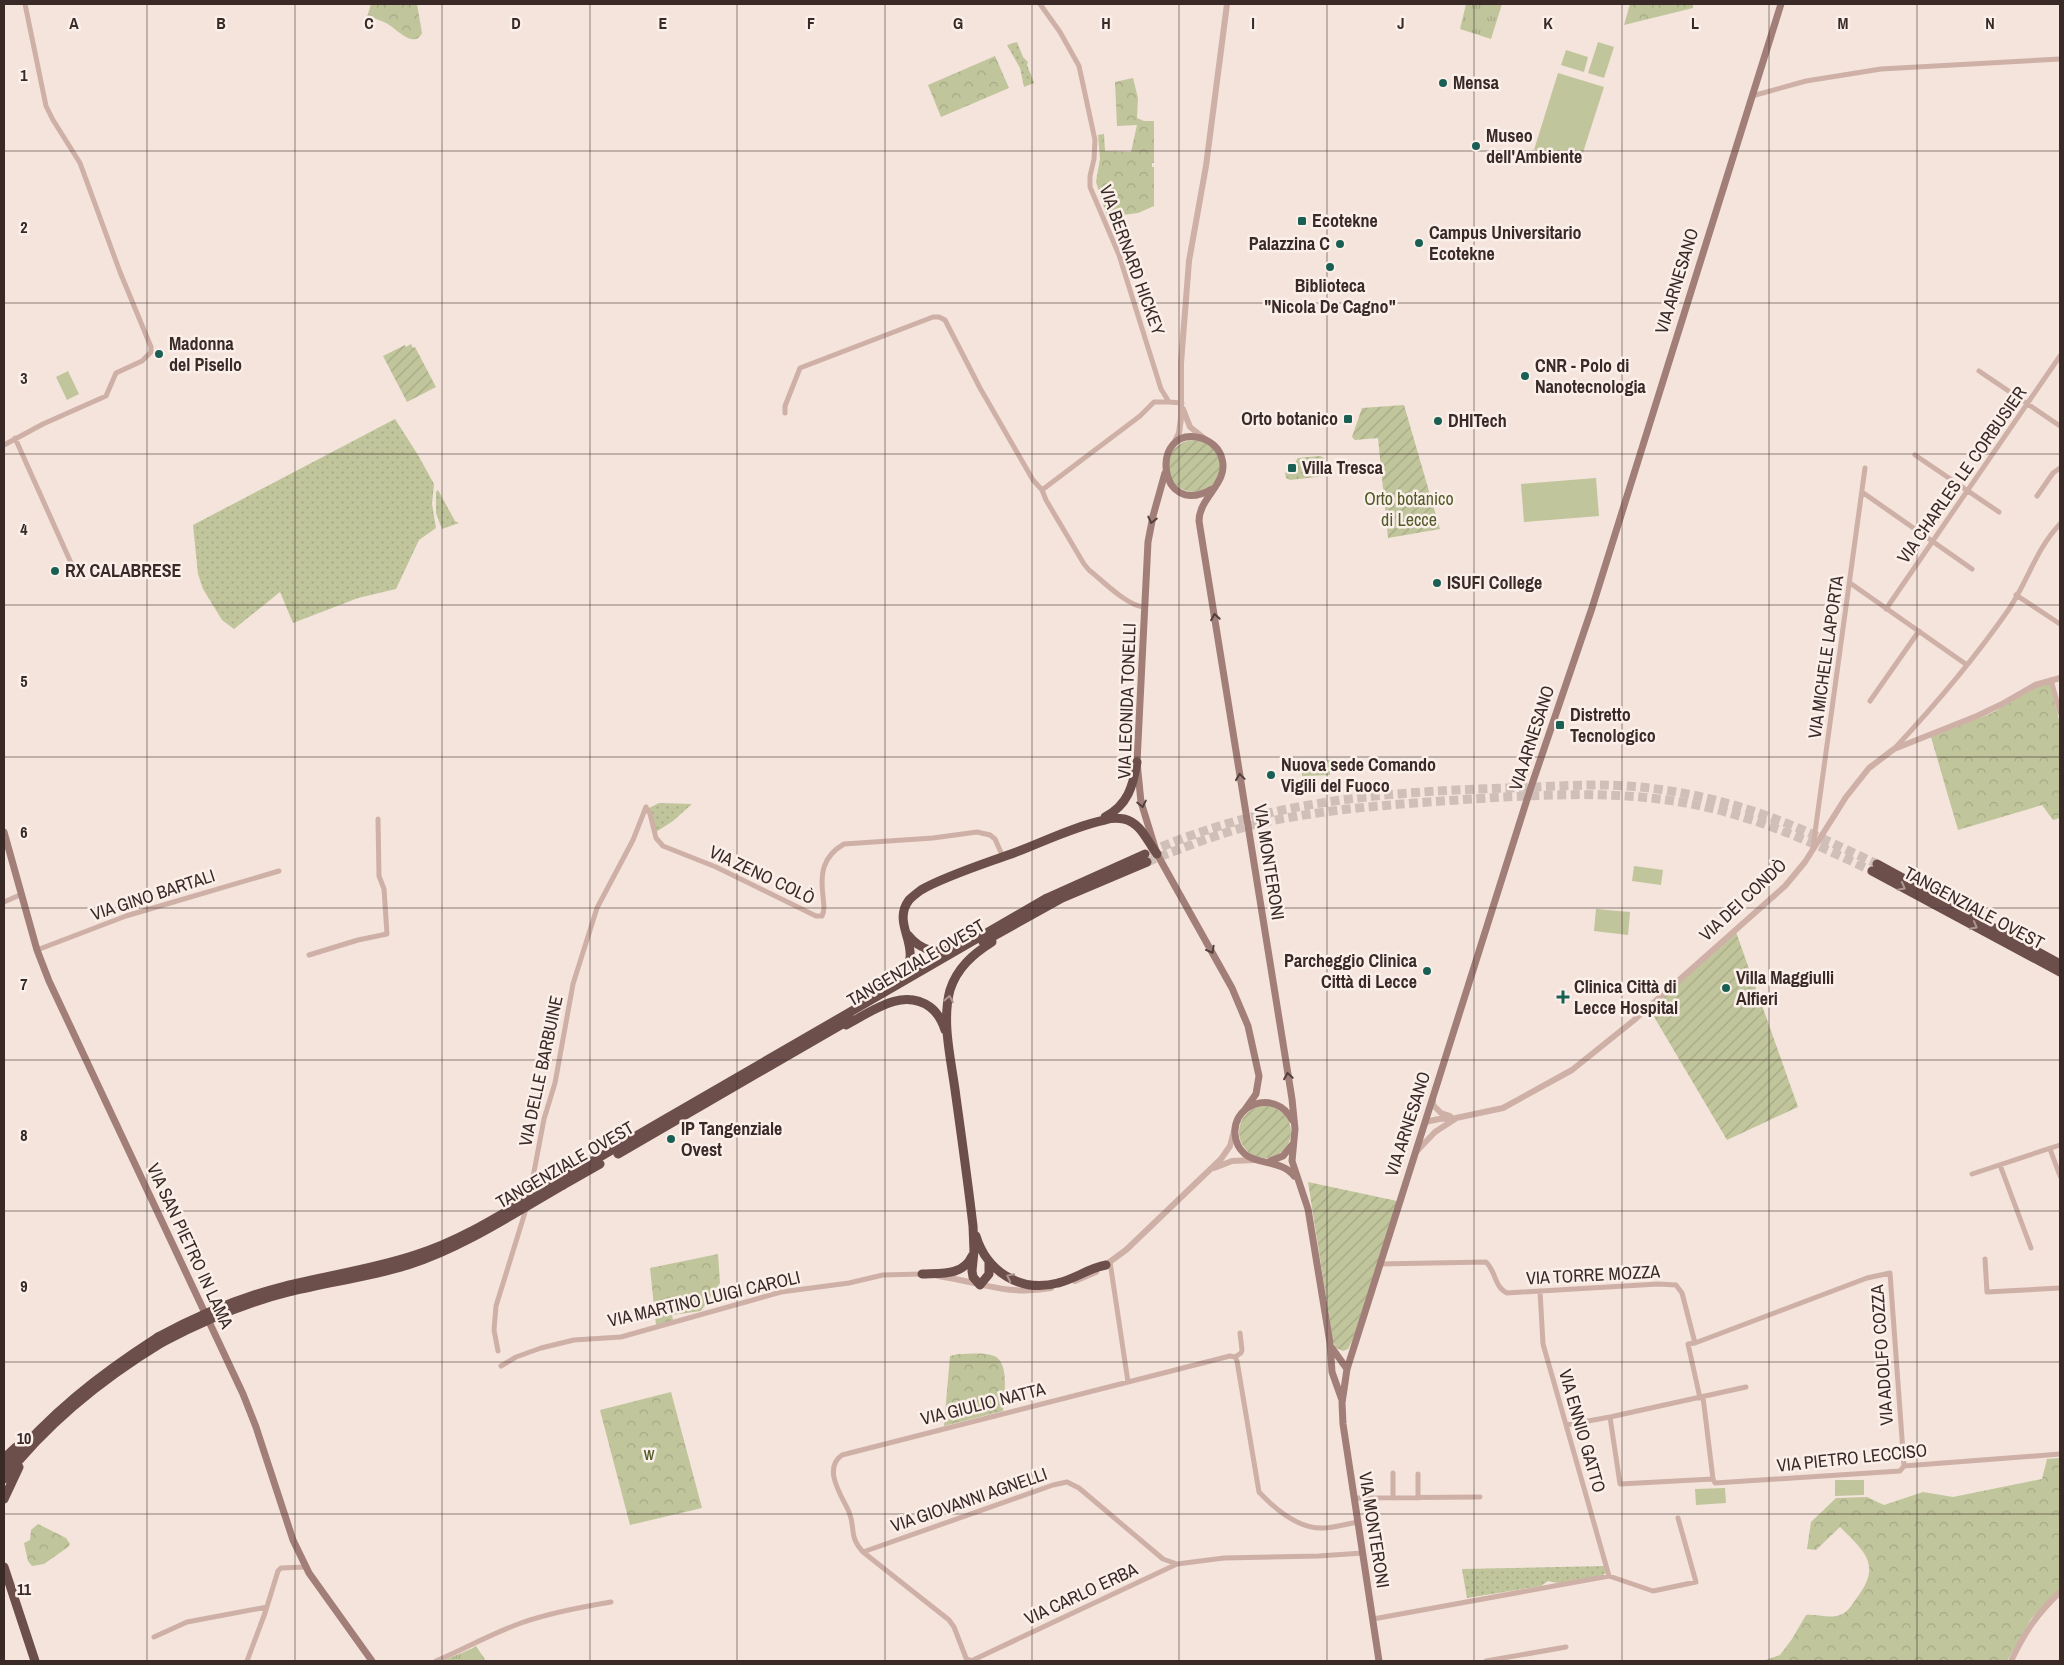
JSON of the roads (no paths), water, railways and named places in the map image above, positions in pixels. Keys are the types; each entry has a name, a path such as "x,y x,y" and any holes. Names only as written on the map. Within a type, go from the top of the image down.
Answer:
{"highway":[{"path":"1096,822 1119,808 1127,798 1133,783 1137,762"},
{"path":"989,1263 990,1274 980,1285 973,1277 972,1271 974,1226 949,1047 944,1026 934,1010 926,1004 908,999 886,1004 834,1032 826,1029 832,1019 902,976 910,961 911,952 903,917 909,901 920,891 1096,822 1114,818 1134,824 1142,831 1157,854"},
{"name":"TANGENZIALE OVEST","path":"4,1469 54,1414 102,1374 160,1340 199,1323 259,1301 302,1289 382,1272 432,1256 481,1232 562,1182 1009,920 1070,887 1146,858 1049,905 826,1029"},
{"name":"TANGENZIALE OVEST","path":"2060,964 1875,867 2060,972"},
{"path":"949,1047 948,999 953,982 963,966 974,954 1040,913 1049,905"},
{"path":"907,934 924,948 931,951 946,951 1004,920 1009,920"},
{"path":"974,1226 983,1253 989,1263 1007,1277 1017,1281 1038,1285 1059,1283 1108,1264"},
{"path":"922,1274 958,1271 970,1261 974,1251"},
{"name":"TANGENZIALE OVEST","path":"4,1479 25,1452 68,1410 106,1378 160,1340"},
{"path":"4,1498 18,1468 68,1410"},
{"path":"4,1458 41,1422 54,1414"},
{"path":"4,1567 35,1661"},
{"path":"4,1579 11,1592"}],"main road":[{"name":"VIA ARNESANO","path":"1352,1347 1530,790 1592,608 1781,4"},
{"path":"1207,440 1188,438 1172,447 1164,465 1165,473 1174,488 1188,495 1197,496 1212,489"},
{"name":"VIA MONTERONI","path":"1207,440 1218,450 1223,467 1222,476 1201,508 1199,521 1292,1099 1295,1134 1292,1144 1292,1161 1308,1209 1330,1345 1331,1364 1342,1403"},
{"name":"VIA LEONIDA TONELLI","path":"1165,473 1148,542 1137,762 1141,802 1157,854 1232,988 1243,1012 1252,1040 1259,1076 1256,1094 1244,1111"},
{"name":"VIA SAN PIETRO IN LAMA","path":"4,832 38,950 62,1011 243,1394 256,1427 293,1540 318,1589 372,1661"},
{"path":"1256,1160 1249,1157 1236,1140 1236,1125 1244,1111 1256,1104 1269,1102 1282,1107 1294,1124"},
{"path":"1267,1162 1283,1156 1292,1144"},
{"name":"VIA MONTERONI","path":"1256,1160 1285,1167 1301,1184"},
{"path":"1330,1345 1340,1352 1349,1350 1352,1347"},
{"name":"VIA MONTERONI","path":"1330,1345 1347,1369"},
{"name":"VIA MONTERONI","path":"1352,1347 1342,1403 1343,1424 1379,1661"},
{"path":"1331,1364 1339,1370 1347,1369"}],"street":[{"path":"4,445 15,438 106,396 116,373 142,361 151,352 151,347 120,272 80,163 46,106 24,4"},
{"name":"VIA BERNARD HICKEY","path":"1040,4 1060,32 1079,66 1095,140 1090,187 1120,255 1161,389 1169,402"},
{"path":"1172,447 1179,433 1182,404 1181,363 1189,261 1206,166 1227,4"},
{"path":"1751,96 1806,81 1881,69 2060,60"},
{"path":"785,413 785,406 800,368 929,319 939,317 945,320 950,326 980,388 1033,480 1042,490 1046,500 1089,570 1130,602 1138,607 1144,607"},
{"name":"VIA CHARLES LE CORBUSIER","path":"1886,609 2060,356"},
{"path":"1980,371 2060,426"},
{"path":"1042,490 1140,416 1154,402 1182,404"},
{"path":"1182,404 1190,427 1207,440"},
{"path":"15,438 76,574"},
{"path":"1915,455 1999,512"},
{"name":"VIA MICHELE LAPORTA","path":"1813,850 1865,468"},
{"path":"2037,496 2053,472 2060,468"},
{"path":"1862,492 1972,569"},
{"path":"1894,749 1936,704 2010,607 2036,555 2060,524"},
{"path":"1850,583 1967,665"},
{"path":"2016,595 2060,624"},
{"path":"1870,701 1919,631"},
{"name":"VIA DEI CONDÒ","path":"1424,1122 1456,1118 1503,1108 1572,1070 1633,1020 1785,886 1813,850 1846,797 1869,768 1894,749 1977,716 2035,686 2060,678"},
{"path":"2051,680 2060,713"},
{"name":"VIA ZENO COLÒ","path":"646,807 650,814 656,838 663,846 716,867 816,916 822,916 824,910 823,866 833,852 844,844 933,838 977,832 990,835 995,840 1003,857"},
{"name":"VIA DELLE BARBUINE","path":"498,1350 494,1330 496,1306 524,1217 544,1119 555,1082 573,984 597,908 633,840 646,807"},
{"path":"309,955 350,942 387,934 384,889 379,876 378,819"},
{"name":"VIA GINO BARTALI","path":"38,950 126,916 279,871"},
{"path":"4,902 22,894"},
{"path":"1433,1096 1433,1105 1441,1113 1456,1118"},
{"name":"VIA DEI CONDÒ","path":"1414,1154 1429,1137 1456,1118"},
{"name":"VIA MARTINO LUIGI CAROLI","path":"501,1366 516,1357 541,1348 574,1340 621,1337 762,1299 781,1292 849,1283 883,1275 922,1274 942,1276 1012,1291 1059,1287 1085,1277 1108,1264 1205,1175 1226,1153 1236,1125"},
{"path":"1972,1174 2060,1145"},
{"path":"2050,1149 2060,1176"},
{"name":"VIA MARTINO LUIGI CAROLI","path":"1205,1175 1225,1163 1239,1160 1256,1160"},
{"path":"2000,1165 2031,1248"},
{"path":"1985,1259 1987,1292 2060,1288"},
{"name":"VIA TORRE MOZZA","path":"1380,1264 1486,1262 1490,1265 1498,1285 1504,1292 1516,1293 1658,1284 1676,1285 1682,1292 1695,1343"},
{"path":"1108,1264 1128,1382"},
{"name":"VIA ADOLFO COZZA","path":"1695,1343 1867,1278 1890,1272 1904,1466"},
{"name":"VIA ENNIO GATTO","path":"1540,1291 1543,1344 1609,1576"},
{"path":"1240,1333 1242,1350 1235,1357 1259,1492 1291,1518 1306,1526 1322,1528 1358,1522"},
{"path":"1695,1343 1688,1344 1701,1397 1714,1479"},
{"name":"VIA GIULIO NATTA","path":"863,1552 852,1536 849,1512 836,1486 834,1476 835,1463 842,1454 1230,1356 1235,1357"},
{"path":"1566,1425 1746,1387"},
{"name":"VIA PIETRO LECCISO","path":"1610,1417 1620,1484 1714,1479 1715,1483 1900,1471 1904,1466 2060,1454"},
{"path":"1393,1473 1393,1498"},
{"path":"1418,1474 1418,1498"},
{"name":"VIA GIOVANNI AGNELLI","path":"863,1552 1053,1485 1067,1482 1079,1488 1157,1554 1168,1562 1177,1564"},
{"path":"1354,1498 1480,1498"},
{"path":"1373,1619 1609,1576 1653,1591 1696,1582 1678,1518"},
{"name":"VIA CARLO ERBA","path":"863,1552 949,1620 954,1627 966,1658 971,1661 1177,1564 1224,1558 1310,1557 1363,1553"},
{"path":"247,1661 278,1571 281,1568 306,1568"},
{"path":"2011,1661 2024,1634 2037,1614 2060,1592"},
{"path":"436,1661 522,1622 611,1602"},
{"path":"154,1637 187,1622 267,1607"},
{"path":"1486,1661 1566,1647"}],"tunnel":[{"path":"1149,852 1237,821 1325,802 1461,790 1599,785 1663,790 1726,803 1784,822 1877,864"},
{"path":"1147,862 1189,845 1232,831 1261,823 1313,814 1366,807 1471,799 1595,795 1657,799 1688,803 1718,810 1778,829 1872,871"}],"place":[{"name":"Mensa","path":"1443,83"},
{"name":"Museo dell'Ambiente","path":"1476,146"},
{"name":"Ecotekne","path":"1302,221"},
{"name":"Campus Universitario Ecotekne","path":"1419,243"},
{"name":"Palazzina C","path":"1340,244"},
{"name":"Biblioteca \"Nicola De Cagno\"","path":"1330,267"},
{"name":"Madonna del Pisello","path":"159,354"},
{"name":"CNR - Polo di Nanotecnologia","path":"1525,376"},
{"name":"Orto botanico","path":"1348,419"},
{"name":"DHITech","path":"1438,421"},
{"name":"Villa Tresca","path":"1292,468"},
{"name":"RX CALABRESE","path":"55,571"},
{"name":"ISUFI College","path":"1437,583"},
{"name":"Distretto Tecnologico","path":"1560,725"},
{"name":"Nuova sede Comando Vigili del Fuoco","path":"1271,775"},
{"name":"Parcheggio Clinica Città di Lecce","path":"1427,971"},
{"name":"Villa Maggiulli Alfieri","path":"1726,988"},
{"name":"Clinica Città di Lecce Hospital","path":"1563,997"},
{"name":"IP Tangenziale Ovest","path":"671,1139"}],"park label":[{"name":"Orto botanico di Lecce","path":"1409,509"},
{"name":"w","path":"649,1454"}]}
